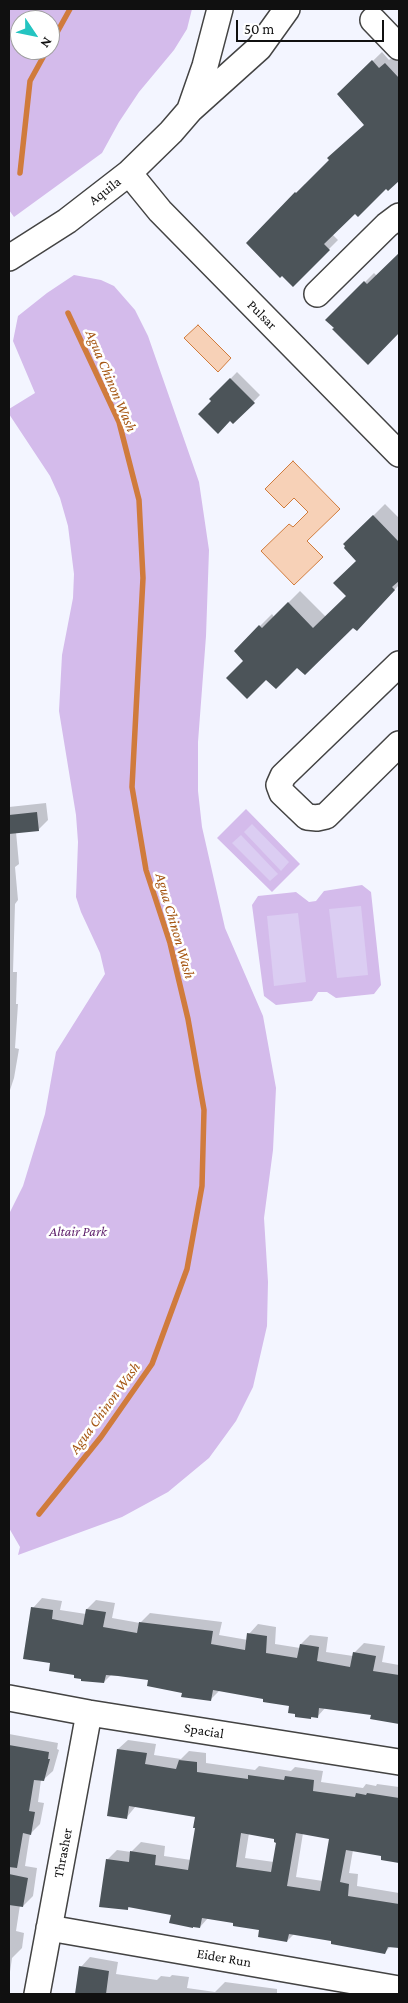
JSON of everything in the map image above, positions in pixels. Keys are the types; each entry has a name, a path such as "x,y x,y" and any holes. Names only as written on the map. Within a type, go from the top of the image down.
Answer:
{"street":[{"name":"Aquila","path":"190,110 220,9"},
{"name":"Aquila","path":"9,258 67,220 128,173 165,139 190,110 260,48 287,9"},
{"path":"372,20 399,47"},
{"name":"Pulsar","path":"128,173 160,211 399,454"},
{"path":"317,294 387,224 399,216"},
{"path":"399,664 283,776 279,785 282,793 307,817 317,818 326,816 399,744"},
{"name":"Spacial","path":"9,1698 399,1762"},
{"name":"Thrasher","path":"37,1994 90,1712"},
{"name":"Eider Run","path":"49,1928 399,1989"}],"green space":[{"path":"9,9 192,9 187,29 174,50 139,92 119,122 102,153 14,217 9,210"},
{"name":"Altair Park","path":"74,275 101,280 114,286 135,310 148,336 199,482 209,550 206,636 198,742 198,791 202,827 225,928 263,1016 276,1088 273,1150 264,1218 268,1282 267,1326 253,1387 236,1421 209,1458 168,1492 122,1517 18,1555 20,1547 9,1528 9,1214 23,1186 45,1114 56,1052 105,974 100,953 76,897 78,842 76,815 59,711 62,655 73,598 74,574 68,526 60,498 50,476 9,414 9,409 35,393 13,341 18,316"},
{"path":"246,809 300,864 272,892 217,838"},
{"path":"362,885 371,892 381,985 374,994 336,998 327,992 318,992 312,1001 276,1005 264,996 252,905 258,896 296,892 309,902 316,901 324,891"}],"shaded area":[{"path":"198,325 231,358 218,372 184,338"},
{"path":"293,461 340,509 307,541 323,557 294,585 261,551 289,524 293,527 308,512 294,498 284,508 265,489"},
{"path":"252,824 289,862 281,871 244,832"},
{"path":"241,835 278,874 270,881 232,843"},
{"path":"361,906 368,975 337,978 329,909"},
{"path":"298,913 306,982 274,986 267,916"}],"building":[{"path":"372,60 379,68 385,63 399,78 399,181 388,191 386,189 358,217 355,214 324,244 330,250 293,287 282,276 280,278 246,243 329,160 327,158 364,125 337,94"},
{"path":"399,253 399,333 368,365 325,320 364,281 367,284"},
{"path":"230,378 255,403 233,424 230,421 218,434 198,414 211,401 209,399"},
{"path":"373,515 399,542 399,581 392,587 395,590 357,631 353,628 305,675 297,668 276,689 266,680 247,699 226,678 243,661 234,651 259,625 262,628 288,602 313,628 346,596 333,583 356,561 344,548 343,544"},
{"path":"37,812 39,831 9,834 9,815"},
{"path":"31,1607 53,1610 52,1619 83,1625 86,1609 106,1612 103,1627 137,1633 139,1622 213,1631 211,1644 245,1650 247,1633 267,1636 266,1653 297,1658 300,1644 319,1647 317,1661 350,1667 353,1652 376,1656 373,1671 399,1675 399,1724 370,1719 371,1715 319,1708 318,1718 295,1717 295,1714 288,1713 289,1706 263,1702 263,1699 213,1690 211,1701 181,1697 182,1693 147,1686 148,1680 106,1675 104,1683 81,1681 81,1679 74,1678 74,1675 49,1671 50,1663 23,1659"},
{"path":"9,1745 49,1752 48,1759 50,1759 44,1781 34,1780 29,1811 35,1812 31,1835 23,1833 17,1868 9,1867"},
{"path":"117,1749 147,1753 145,1764 176,1769 179,1760 197,1762 197,1772 248,1779 248,1775 284,1780 285,1776 314,1780 313,1791 355,1797 356,1793 366,1795 367,1793 399,1798 399,1863 381,1860 381,1856 346,1850 340,1882 349,1884 348,1896 399,1904 399,1948 388,1947 385,1954 331,1944 331,1941 289,1934 287,1942 258,1937 259,1930 233,1926 233,1923 202,1918 200,1928 193,1928 169,1923 171,1915 128,1907 128,1910 99,1907 106,1859 129,1862 130,1851 156,1855 155,1865 188,1870 195,1828 193,1828 195,1817 129,1806 127,1819 107,1816","holes":["241,1833 274,1839 276,1843 271,1872 236,1867","296,1833 329,1839 320,1891 287,1886"]},
{"path":"9,1874 28,1878 23,1907 9,1905"},
{"path":"79,1966 109,1971 106,1994 75,1994"}],"waterway":[{"name":"Agua Chinon Wash","path":"60,27 70,9"},
{"name":"Agua Chinon Wash","path":"20,173 30,81 42,60"},
{"name":"Agua Chinon Wash","path":"39,1514 101,1437 152,1364 187,1269 202,1186 204,1110 188,1019 170,943 146,870 132,787 143,578 139,500 119,422 68,313"}]}
